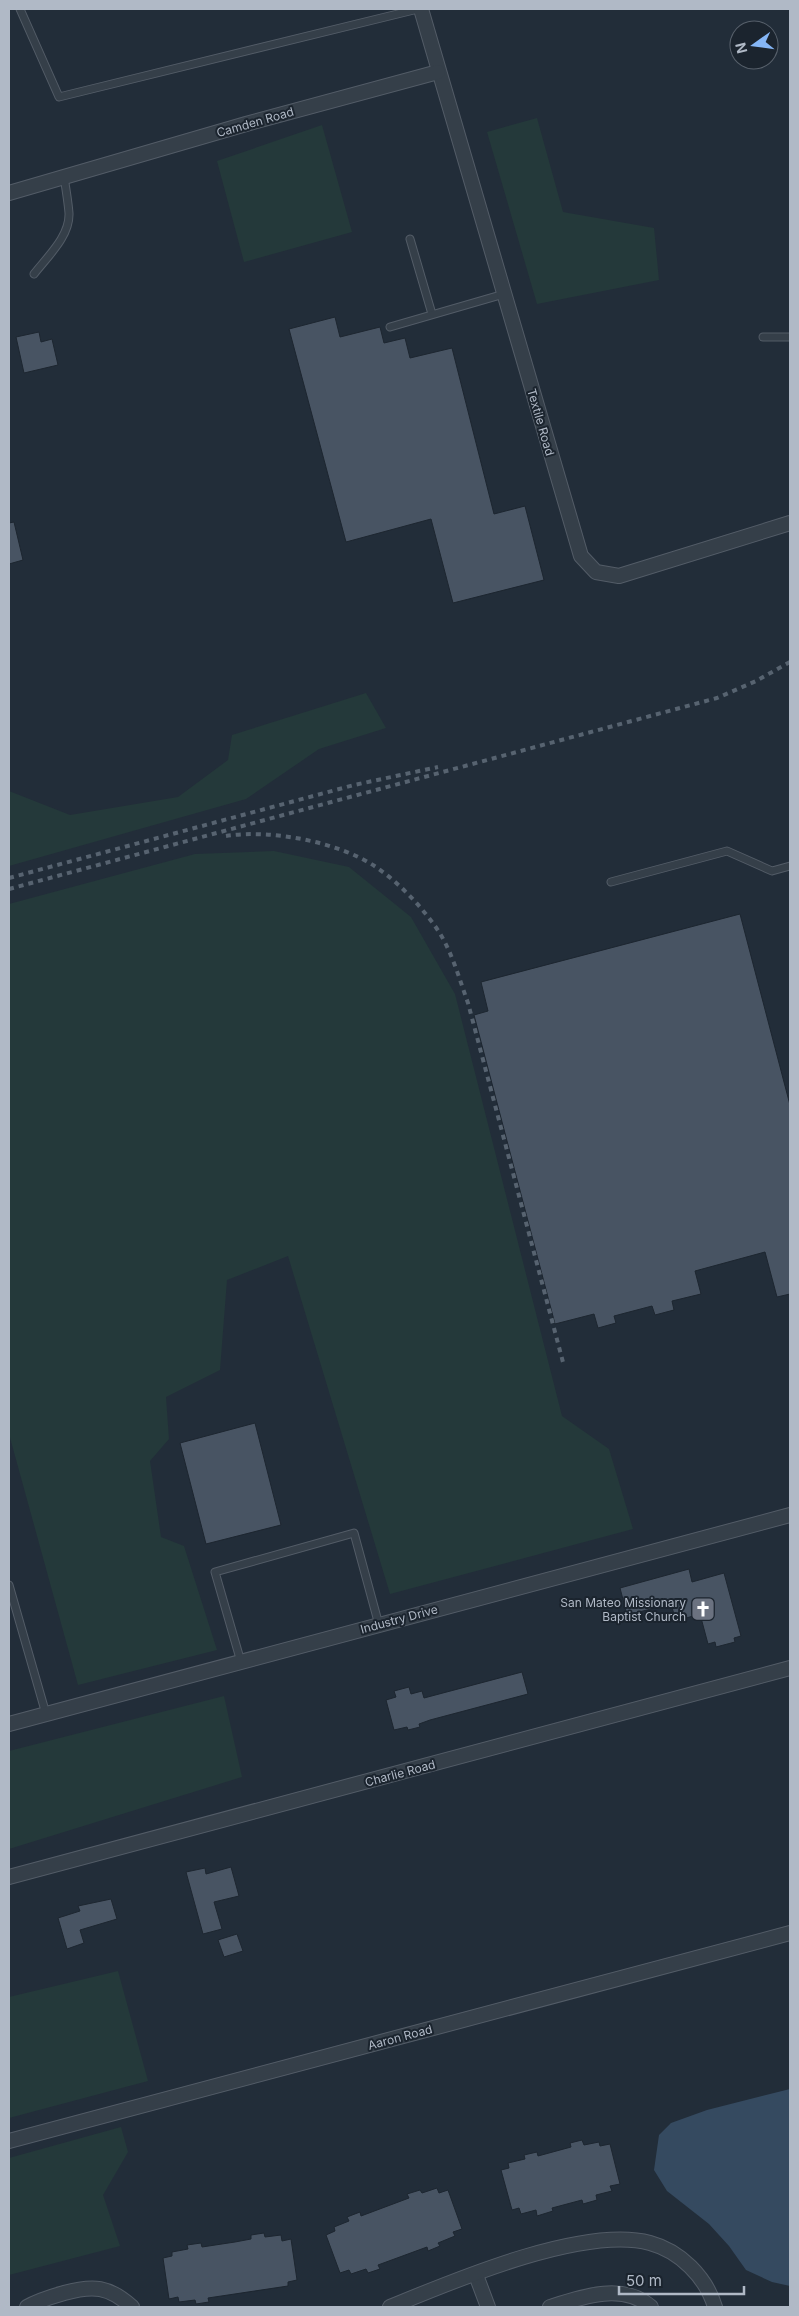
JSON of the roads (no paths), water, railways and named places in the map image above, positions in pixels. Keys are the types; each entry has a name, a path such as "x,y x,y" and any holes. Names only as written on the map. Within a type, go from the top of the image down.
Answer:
{"street":[{"path":"420,9 438,72"},
{"name":"Camden Road","path":"9,193 438,72"},
{"name":"Textile Road","path":"438,72 581,556 596,572 618,576 790,523"},
{"name":"Industry Drive","path":"9,1724 790,1515"},
{"name":"Charlie Road","path":"9,1877 790,1668"},
{"name":"Aaron Road","path":"9,2141 790,1934"},
{"path":"390,2307 554,2248 626,2240 649,2243 665,2249 682,2259 695,2271 715,2307"},
{"path":"476,2275 488,2307"},
{"path":"27,2307 40,2300 85,2288 104,2289 121,2297 132,2307"},
{"path":"550,2307 578,2298 608,2293 632,2296 651,2307"}],"lane":[{"path":"20,9 59,97 420,9"},
{"path":"34,274 61,240 68,226 69,214 64,177"},
{"path":"410,239 432,314"},
{"path":"390,327 504,294"},
{"path":"763,337 790,337"},
{"path":"611,882 727,851 772,870 790,866"},
{"path":"241,1662 214,1572 354,1532 379,1625"},
{"path":"9,1585 46,1714"}],"water":[{"path":"790,2089 790,2286 772,2282 746,2270 729,2246 709,2224 667,2191 654,2170 659,2135 671,2123 707,2110"}],"railway":[{"path":"9,889 717,698 756,681 790,662"},
{"path":"9,878 354,785 438,767"},
{"path":"226,836 244,834 283,836 324,844 361,858 376,867 401,887 441,935 454,963 468,1003 564,1366"}],"place":[{"name":"San Mateo Missionary Baptist Church","path":"703,1609"}]}
